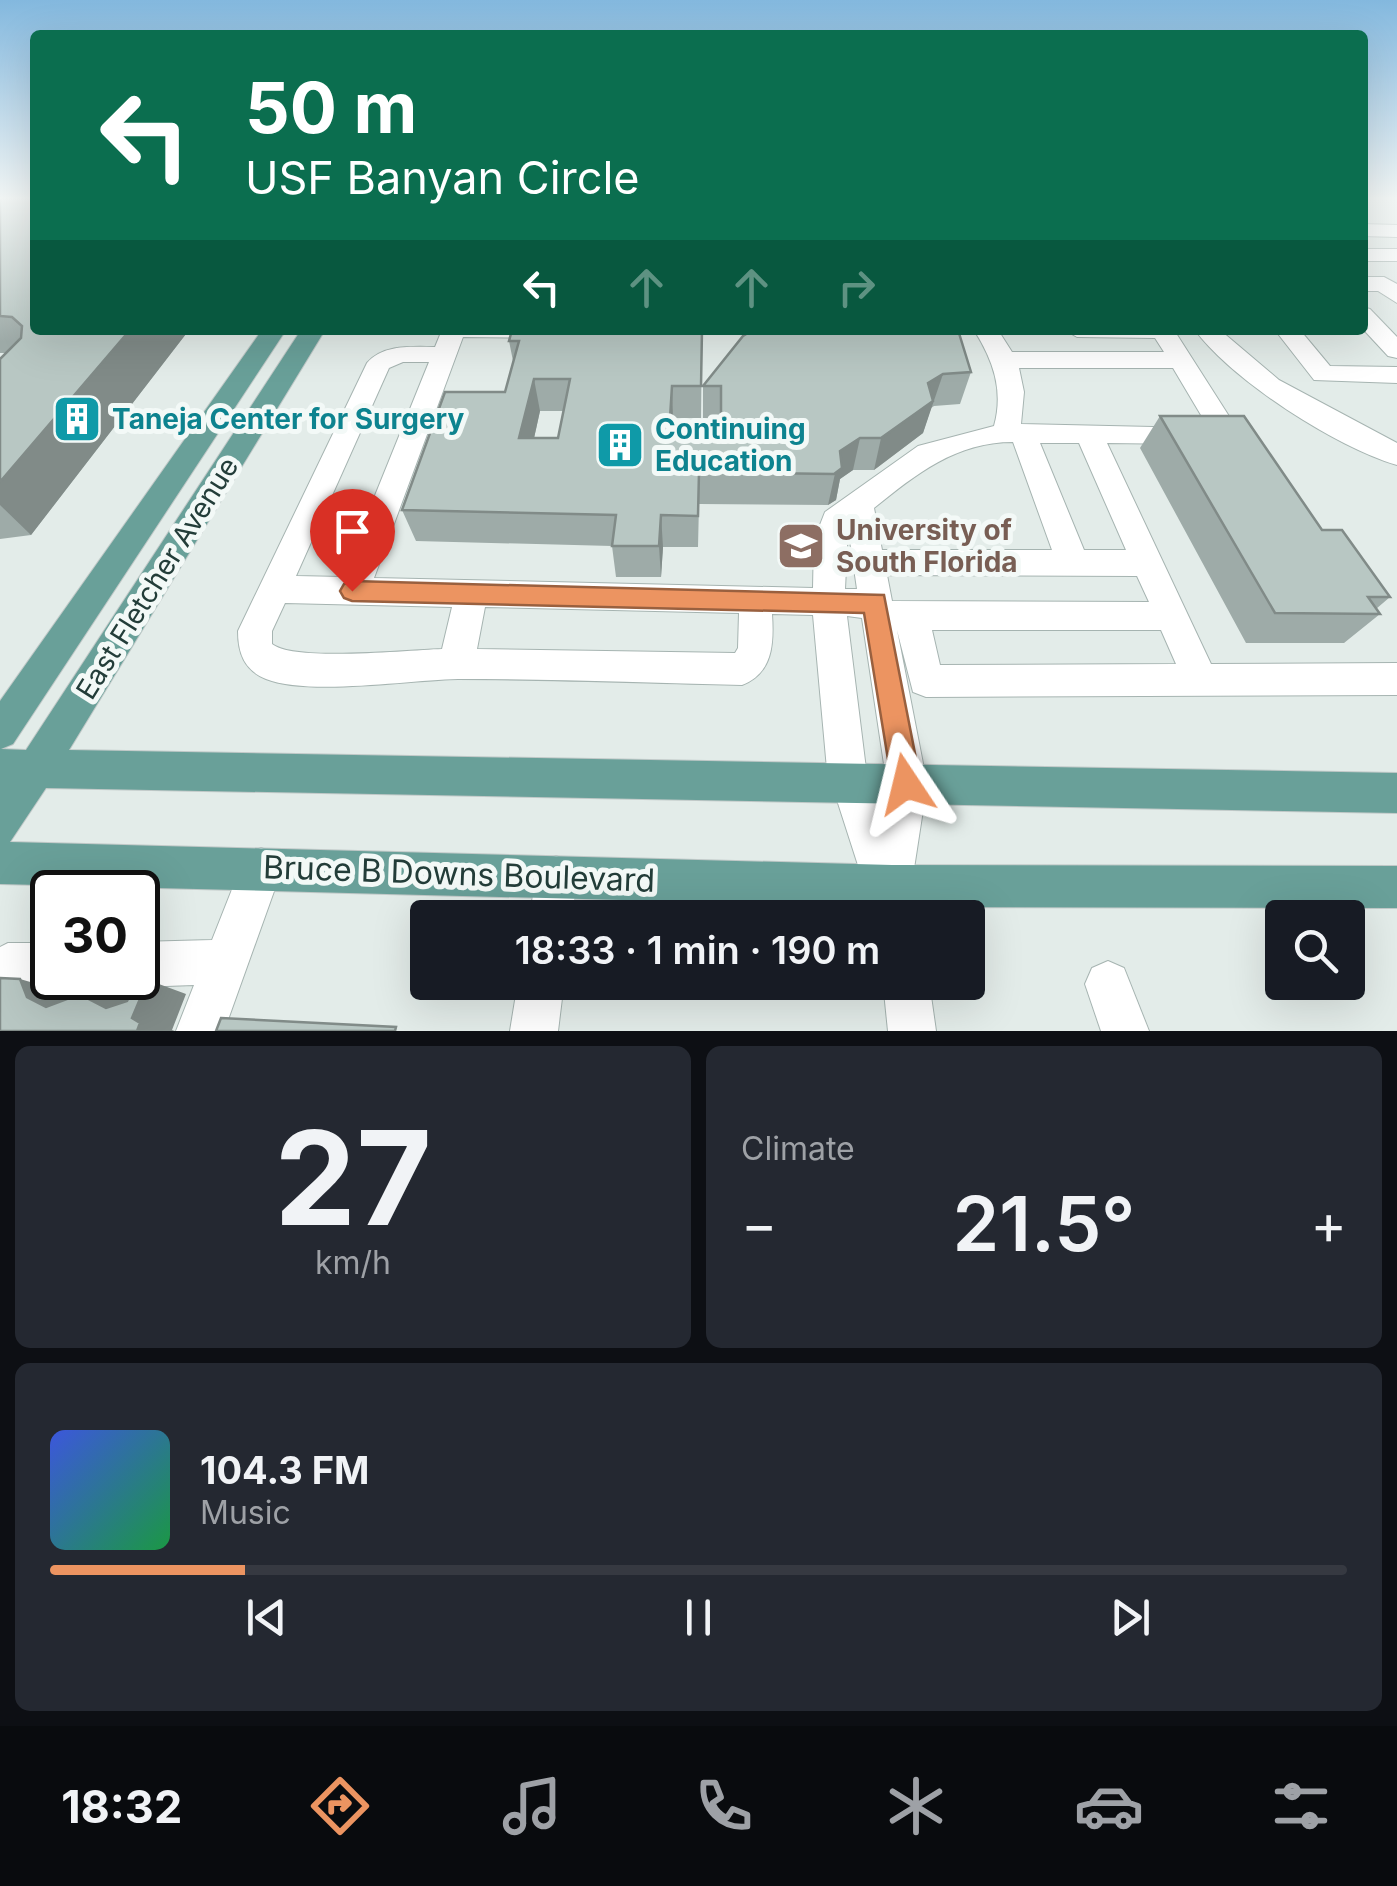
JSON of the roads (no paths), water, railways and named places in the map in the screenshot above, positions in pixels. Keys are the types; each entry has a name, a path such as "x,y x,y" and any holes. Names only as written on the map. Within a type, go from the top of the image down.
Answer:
{"main road":[{"name":"East Fletcher Avenue","path":"0,732 271,335"},
{"name":"East Fletcher Avenue","path":"0,826 17,769 311,335"},
{"path":"17,769 1397,793"},
{"name":"Bruce B Downs Boulevard","path":"0,863 262,869 553,897 758,900"},
{"name":"Bruce B Downs Boulevard","path":"957,900 1397,886"}],"street":[{"path":"1368,255 1397,255"},
{"path":"1368,284 1384,284 1397,296"},
{"path":"1368,320 1397,351"},
{"path":"544,335 449,342 379,363 255,631 255,651 274,666 320,668 456,664 742,669 752,663 755,652 755,603"},
{"path":"989,335 1006,360 1014,435 1073,563"},
{"path":"893,900 849,784 820,544 834,522 922,454 955,440 1014,435 1226,435 1165,335"},
{"path":"1211,335 1262,379 1397,455"},
{"path":"1291,335 1322,374 1397,375"},
{"path":"352,591 449,342"},
{"path":"1006,360 1181,360"},
{"path":"1090,436 1202,680"},
{"path":"859,504 868,562 888,611 926,681 1397,680"},
{"path":"868,562 1148,563"},
{"path":"274,590 828,603 888,611 1172,616"},
{"path":"456,664 471,594"},
{"path":"888,611 906,784 894,900"},
{"path":"200,1031 262,869"},
{"path":"160,972 226,962"},
{"path":"1108,984 1124,1031"},
{"path":"534,1031 538,1000"},
{"path":"908,1000 912,1031"}],"place":[{"name":"Taneja Center for Surgery","path":"77,419"},
{"name":"Continuing Education","path":"620,445"},
{"name":"University of South Florida","path":"801,546"}]}
